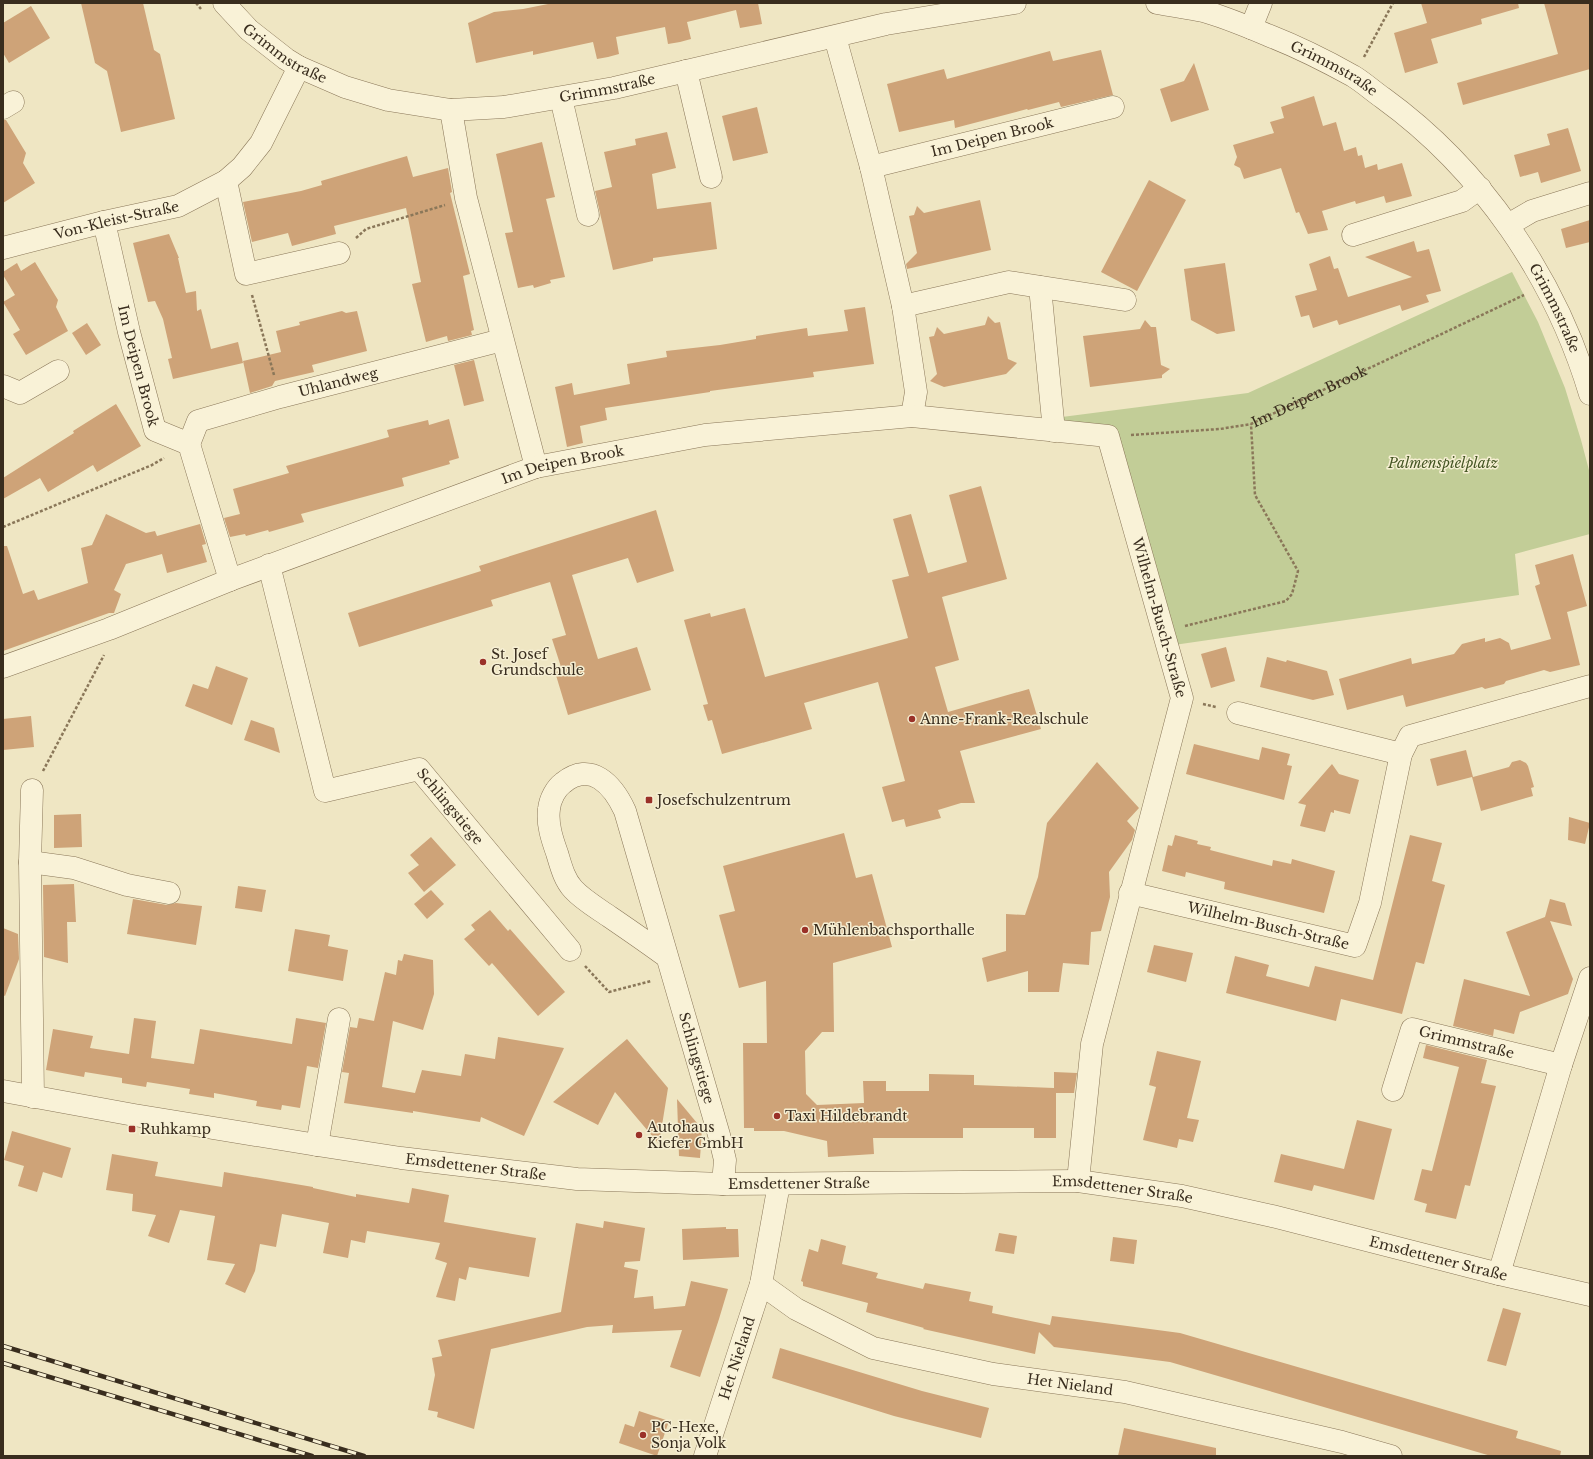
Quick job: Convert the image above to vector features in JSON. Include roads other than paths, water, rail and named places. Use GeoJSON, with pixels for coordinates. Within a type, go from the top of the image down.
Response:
{"type":"FeatureCollection","features":[{"type":"Feature","properties":{"kind":"street","name":"Grimmstraße"},"geometry":{"type":"LineString","coordinates":[[224,3],[249,30],[300,67],[345,87],[388,100],[451,110],[504,107],[614,88],[886,24],[1015,3]]}},
{"type":"Feature","properties":{"kind":"street","name":"Grimmstraße"},"geometry":{"type":"LineString","coordinates":[[1157,3],[1203,12],[1251,28],[1298,47],[1354,77],[1408,116],[1453,158],[1480,188],[1508,225],[1545,284],[1569,338],[1590,394]]}},
{"type":"Feature","properties":{"kind":"street"},"geometry":{"type":"LineString","coordinates":[[1251,28],[1261,3]]}},
{"type":"Feature","properties":{"kind":"street"},"geometry":{"type":"LineString","coordinates":[[835,37],[871,167],[903,306],[916,392],[912,416]]}},
{"type":"Feature","properties":{"kind":"street","name":"Von-Kleist-Straße"},"geometry":{"type":"LineString","coordinates":[[3,248],[104,222],[178,206],[226,181],[242,166],[261,143],[300,67]]}},
{"type":"Feature","properties":{"kind":"street"},"geometry":{"type":"LineString","coordinates":[[686,71],[711,177]]}},
{"type":"Feature","properties":{"kind":"street"},"geometry":{"type":"LineString","coordinates":[[561,98],[588,215]]}},
{"type":"Feature","properties":{"kind":"street","name":"Im Deipen Brook"},"geometry":{"type":"LineString","coordinates":[[871,167],[1113,107]]}},
{"type":"Feature","properties":{"kind":"street"},"geometry":{"type":"LineString","coordinates":[[451,110],[466,198],[536,467]]}},
{"type":"Feature","properties":{"kind":"street"},"geometry":{"type":"LineString","coordinates":[[226,181],[246,274],[339,253]]}},
{"type":"Feature","properties":{"kind":"street"},"geometry":{"type":"LineString","coordinates":[[1353,235],[1462,201],[1480,188]]}},
{"type":"Feature","properties":{"kind":"street"},"geometry":{"type":"LineString","coordinates":[[1508,225],[1532,211],[1590,193]]}},
{"type":"Feature","properties":{"kind":"street","name":"Im Deipen Brook"},"geometry":{"type":"LineString","coordinates":[[104,222],[129,332],[155,430],[189,444]]}},
{"type":"Feature","properties":{"kind":"street"},"geometry":{"type":"LineString","coordinates":[[903,306],[1009,282],[1125,300]]}},
{"type":"Feature","properties":{"kind":"street"},"geometry":{"type":"LineString","coordinates":[[1040,287],[1054,431]]}},
{"type":"Feature","properties":{"kind":"street","name":"Uhlandweg"},"geometry":{"type":"LineString","coordinates":[[189,444],[198,421],[280,397],[502,340]]}},
{"type":"Feature","properties":{"kind":"street"},"geometry":{"type":"LineString","coordinates":[[3,386],[20,393],[58,371]]}},
{"type":"Feature","properties":{"kind":"street","name":"Im Deipen Brook"},"geometry":{"type":"LineString","coordinates":[[3,667],[110,629],[269,565],[536,467],[704,435],[912,416],[1108,436]]}},
{"type":"Feature","properties":{"kind":"street","name":"Wilhelm-Busch-Straße"},"geometry":{"type":"LineString","coordinates":[[1078,1181],[1092,1044],[1130,893],[1182,698],[1108,436]]}},
{"type":"Feature","properties":{"kind":"street"},"geometry":{"type":"LineString","coordinates":[[189,444],[230,580]]}},
{"type":"Feature","properties":{"kind":"street","name":"Schlingstiege"},"geometry":{"type":"LineString","coordinates":[[269,565],[326,791],[419,769],[570,950]]}},
{"type":"Feature","properties":{"kind":"street","name":"Wilhelm-Busch-Straße"},"geometry":{"type":"LineString","coordinates":[[1130,893],[1355,946],[1370,903],[1401,754],[1410,736],[1590,686]]}},
{"type":"Feature","properties":{"kind":"street"},"geometry":{"type":"LineString","coordinates":[[1238,713],[1401,754]]}},
{"type":"Feature","properties":{"kind":"street","name":"Schlingstiege"},"geometry":{"type":"LineString","coordinates":[[671,966],[591,904],[574,889],[564,877],[550,833],[549,808],[559,786],[570,777],[582,774],[592,774],[611,786],[619,797],[625,810],[671,966],[719,1135],[724,1160],[723,1184]]}},
{"type":"Feature","properties":{"kind":"street"},"geometry":{"type":"LineString","coordinates":[[32,790],[30,862],[33,1097]]}},
{"type":"Feature","properties":{"kind":"street"},"geometry":{"type":"LineString","coordinates":[[30,862],[74,868],[128,885],[169,893]]}},
{"type":"Feature","properties":{"kind":"street"},"geometry":{"type":"LineString","coordinates":[[1499,1274],[1590,978]]}},
{"type":"Feature","properties":{"kind":"street"},"geometry":{"type":"LineString","coordinates":[[317,1145],[339,1019]]}},
{"type":"Feature","properties":{"kind":"street","name":"Grimmstraße"},"geometry":{"type":"LineString","coordinates":[[1393,1090],[1412,1029],[1562,1065]]}},
{"type":"Feature","properties":{"kind":"street","name":"Emsdettener Straße"},"geometry":{"type":"LineString","coordinates":[[3,1090],[33,1097],[317,1145],[401,1158],[577,1179],[723,1184],[1078,1181],[1205,1201],[1272,1216],[1499,1274],[1590,1295]]}},
{"type":"Feature","properties":{"kind":"street","name":"Het Nieland"},"geometry":{"type":"LineString","coordinates":[[705,1456],[762,1284],[779,1184]]}},
{"type":"Feature","properties":{"kind":"street","name":"Het Nieland"},"geometry":{"type":"LineString","coordinates":[[762,1284],[796,1309],[873,1348],[993,1374],[1125,1392],[1342,1442],[1391,1456]]}},
{"type":"Feature","properties":{"kind":"railway"},"geometry":{"type":"LineString","coordinates":[[3,1346],[364,1456]]}},
{"type":"Feature","properties":{"kind":"railway"},"geometry":{"type":"LineString","coordinates":[[3,1363],[312,1456]]}},
{"type":"Feature","properties":{"kind":"place","name":"St. Josef Grundschule"},"geometry":{"type":"Point","coordinates":[483,662]}},
{"type":"Feature","properties":{"kind":"place","name":"Anne-Frank-Realschule"},"geometry":{"type":"Point","coordinates":[912,719]}},
{"type":"Feature","properties":{"kind":"place","name":"Josefschulzentrum"},"geometry":{"type":"Point","coordinates":[649,800]}},
{"type":"Feature","properties":{"kind":"place","name":"Mühlenbachsporthalle"},"geometry":{"type":"Point","coordinates":[805,930]}},
{"type":"Feature","properties":{"kind":"place","name":"Taxi Hildebrandt"},"geometry":{"type":"Point","coordinates":[777,1116]}},
{"type":"Feature","properties":{"kind":"place","name":"Ruhkamp"},"geometry":{"type":"Point","coordinates":[132,1129]}},
{"type":"Feature","properties":{"kind":"place","name":"Autohaus Kiefer GmbH"},"geometry":{"type":"Point","coordinates":[639,1135]}},
{"type":"Feature","properties":{"kind":"place","name":"PC-Hexe, Sonja Volk"},"geometry":{"type":"Point","coordinates":[643,1435]}},
{"type":"Feature","properties":{"kind":"park label","name":"Palmenspielplatz"},"geometry":{"type":"Point","coordinates":[1443,463]}}]}
